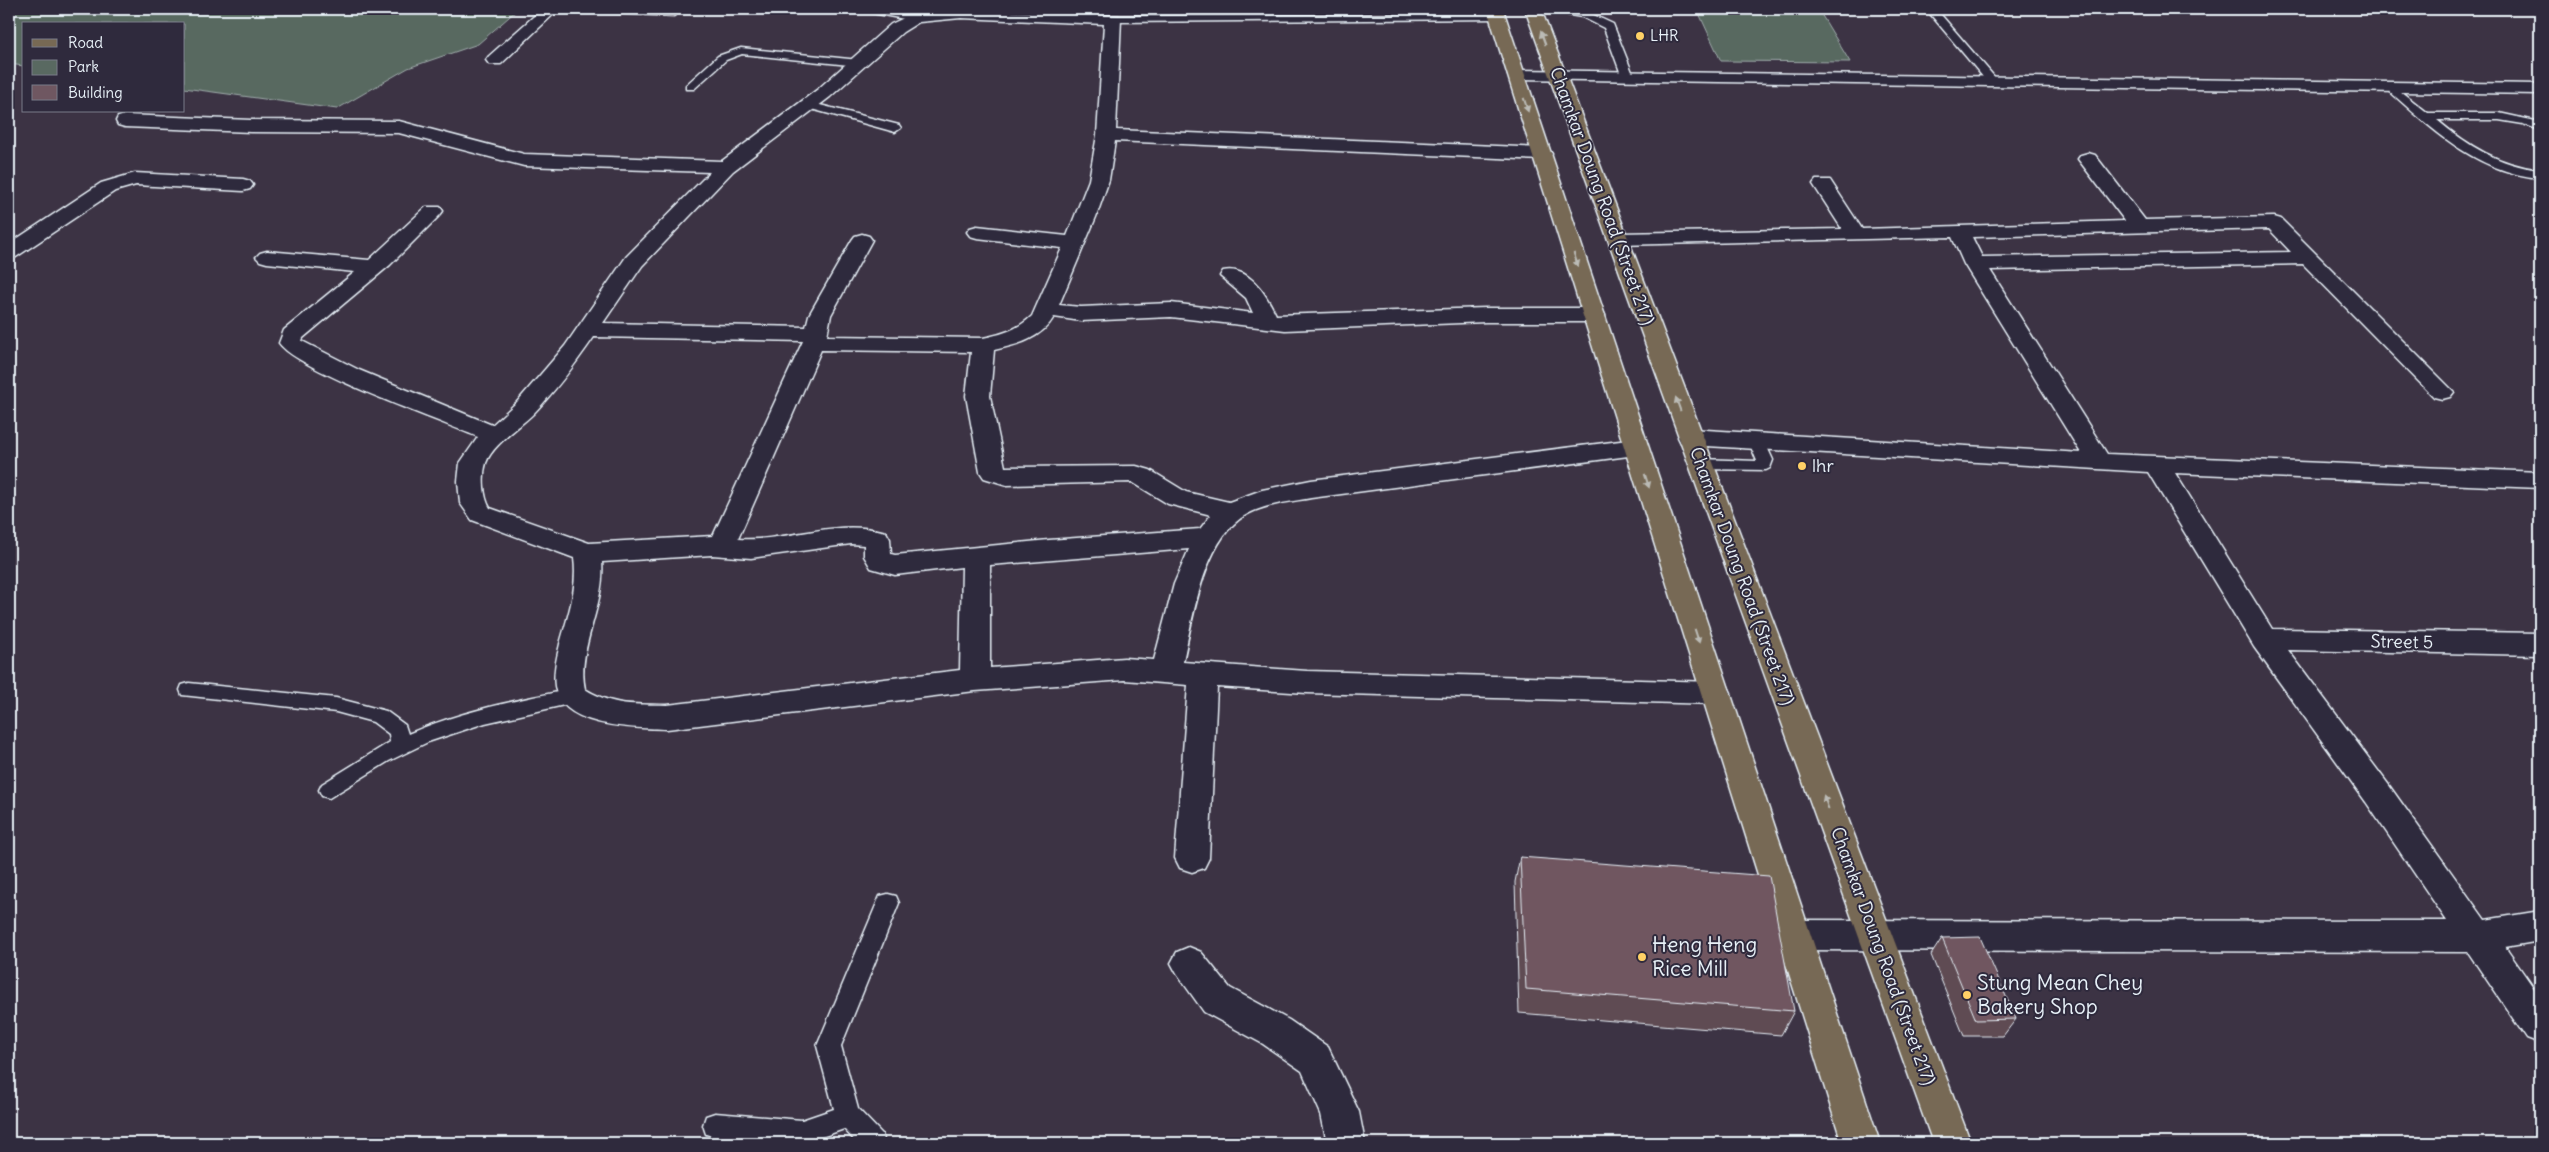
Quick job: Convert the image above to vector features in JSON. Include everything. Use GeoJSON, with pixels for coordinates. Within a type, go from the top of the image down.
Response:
{"type":"FeatureCollection","features":[{"type":"Feature","properties":{"kind":"main road","name":"Chamkar Doung Road (Street 217)"},"geometry":{"type":"LineString","coordinates":[[1533,9],[1952,1143]]}},
{"type":"Feature","properties":{"kind":"main road"},"geometry":{"type":"LineString","coordinates":[[1497,13],[1861,1143]]}},
{"type":"Feature","properties":{"kind":"street"},"geometry":{"type":"LineString","coordinates":[[495,60],[551,9]]}},
{"type":"Feature","properties":{"kind":"street"},"geometry":{"type":"LineString","coordinates":[[587,330],[983,345],[1013,339],[1032,329],[1047,310],[1099,180],[1106,135],[1113,19],[1039,12],[985,11],[914,18],[896,28],[859,63],[808,105],[726,167],[634,262],[587,330],[573,351],[526,407],[494,434],[482,447],[473,463],[473,503],[481,514],[587,553],[717,546],[752,549],[862,535],[877,539],[880,561],[888,564],[1206,538]]}},
{"type":"Feature","properties":{"kind":"street"},"geometry":{"type":"LineString","coordinates":[[1517,76],[2540,89]]}},
{"type":"Feature","properties":{"kind":"street"},"geometry":{"type":"LineString","coordinates":[[125,121],[251,126],[351,125],[399,127],[524,160],[726,167]]}},
{"type":"Feature","properties":{"kind":"street"},"geometry":{"type":"LineString","coordinates":[[1106,135],[1542,154]]}},
{"type":"Feature","properties":{"kind":"street"},"geometry":{"type":"LineString","coordinates":[[2088,159],[2140,226]]}},
{"type":"Feature","properties":{"kind":"street"},"geometry":{"type":"LineString","coordinates":[[9,254],[108,187],[135,179],[243,185]]}},
{"type":"Feature","properties":{"kind":"street"},"geometry":{"type":"LineString","coordinates":[[1823,184],[1856,235]]}},
{"type":"Feature","properties":{"kind":"street"},"geometry":{"type":"LineString","coordinates":[[433,211],[373,267],[292,335],[290,343],[294,349],[494,434]]}},
{"type":"Feature","properties":{"kind":"street"},"geometry":{"type":"LineString","coordinates":[[1618,239],[1856,235],[2274,223],[2442,392]]}},
{"type":"Feature","properties":{"kind":"street"},"geometry":{"type":"LineString","coordinates":[[1959,231],[1976,264],[2099,462]]}},
{"type":"Feature","properties":{"kind":"street"},"geometry":{"type":"LineString","coordinates":[[977,232],[1075,244]]}},
{"type":"Feature","properties":{"kind":"street"},"geometry":{"type":"LineString","coordinates":[[717,546],[725,541],[803,362],[815,339],[820,315],[862,240]]}},
{"type":"Feature","properties":{"kind":"street"},"geometry":{"type":"LineString","coordinates":[[267,257],[373,267]]}},
{"type":"Feature","properties":{"kind":"street"},"geometry":{"type":"LineString","coordinates":[[1976,264],[2308,258]]}},
{"type":"Feature","properties":{"kind":"street"},"geometry":{"type":"LineString","coordinates":[[1231,276],[1256,295],[1268,322]]}},
{"type":"Feature","properties":{"kind":"street"},"geometry":{"type":"LineString","coordinates":[[1047,310],[1081,314],[1171,310],[1268,322],[1314,322],[1486,314],[1594,315]]}},
{"type":"Feature","properties":{"kind":"street"},"geometry":{"type":"LineString","coordinates":[[983,345],[978,396],[993,472],[1007,477],[1136,474],[1151,480],[1169,494],[1190,502],[1232,511]]}},
{"type":"Feature","properties":{"kind":"street"},"geometry":{"type":"LineString","coordinates":[[1690,437],[2099,462],[2540,480]]}},
{"type":"Feature","properties":{"kind":"street"},"geometry":{"type":"LineString","coordinates":[[1166,672],[1186,589],[1206,538],[1232,511],[1258,499],[1310,489],[1636,448]]}},
{"type":"Feature","properties":{"kind":"street"},"geometry":{"type":"LineString","coordinates":[[2156,464],[2264,639],[2377,793],[2540,1028]]}},
{"type":"Feature","properties":{"kind":"street"},"geometry":{"type":"LineString","coordinates":[[587,553],[589,572],[588,592],[568,677],[573,696],[594,709],[623,716],[667,717],[747,709],[841,695],[975,680],[1124,669],[1307,682],[1716,693]]}},
{"type":"Feature","properties":{"kind":"street"},"geometry":{"type":"LineString","coordinates":[[975,680],[976,557]]}},
{"type":"Feature","properties":{"kind":"street","name":"Street 5"},"geometry":{"type":"LineString","coordinates":[[2264,639],[2540,644]]}},
{"type":"Feature","properties":{"kind":"street"},"geometry":{"type":"LineString","coordinates":[[1192,858],[1202,674]]}},
{"type":"Feature","properties":{"kind":"street"},"geometry":{"type":"LineString","coordinates":[[1794,935],[2476,937],[2540,926]]}},
{"type":"Feature","properties":{"kind":"street"},"geometry":{"type":"LineString","coordinates":[[1189,963],[1218,1000],[1276,1032],[1315,1059],[1340,1112],[1346,1143]]}},
{"type":"Feature","properties":{"kind":"lane"},"geometry":{"type":"LineString","coordinates":[[867,9],[914,18]]}},
{"type":"Feature","properties":{"kind":"lane"},"geometry":{"type":"LineString","coordinates":[[1551,9],[1585,14],[1609,26],[1628,77]]}},
{"type":"Feature","properties":{"kind":"lane"},"geometry":{"type":"LineString","coordinates":[[1931,9],[1992,82]]}},
{"type":"Feature","properties":{"kind":"lane"},"geometry":{"type":"LineString","coordinates":[[1113,19],[1195,14],[1497,13]]}},
{"type":"Feature","properties":{"kind":"lane"},"geometry":{"type":"LineString","coordinates":[[690,87],[722,58],[741,51],[859,63]]}},
{"type":"Feature","properties":{"kind":"lane"},"geometry":{"type":"LineString","coordinates":[[2391,87],[2445,135],[2484,157],[2509,168],[2540,174]]}},
{"type":"Feature","properties":{"kind":"lane"},"geometry":{"type":"LineString","coordinates":[[808,105],[895,128]]}},
{"type":"Feature","properties":{"kind":"lane"},"geometry":{"type":"LineString","coordinates":[[2425,116],[2506,117],[2530,121],[2540,126]]}},
{"type":"Feature","properties":{"kind":"lane"},"geometry":{"type":"LineString","coordinates":[[1700,464],[1760,466],[1764,464],[1765,460],[1756,440]]}},
{"type":"Feature","properties":{"kind":"lane"},"geometry":{"type":"LineString","coordinates":[[189,690],[336,705],[379,716],[398,730],[400,746]]}},
{"type":"Feature","properties":{"kind":"lane"},"geometry":{"type":"LineString","coordinates":[[329,790],[366,764],[400,746],[463,722],[573,696]]}},
{"type":"Feature","properties":{"kind":"lane"},"geometry":{"type":"LineString","coordinates":[[872,1143],[848,1116],[829,1046],[888,903]]}},
{"type":"Feature","properties":{"kind":"lane"},"geometry":{"type":"LineString","coordinates":[[715,1125],[802,1132],[848,1116]]}},
{"type":"Feature","properties":{"kind":"green space"},"geometry":{"type":"Polygon","coordinates":[[[9,9],[517,10],[478,44],[408,68],[337,109],[185,88],[185,22],[22,22],[22,66],[9,64],[9,9]]]}},
{"type":"Feature","properties":{"kind":"green space"},"geometry":{"type":"Polygon","coordinates":[[[1697,9],[1818,9],[1850,62],[1721,61],[1697,9]]]}},
{"type":"Feature","properties":{"kind":"building","name":"Heng Heng Rice Mill"},"geometry":{"type":"Polygon","coordinates":[[[1520,857],[1769,876],[1794,1011],[1526,989],[1520,857]]]}},
{"type":"Feature","properties":{"kind":"building"},"geometry":{"type":"Polygon","coordinates":[[[1980,937],[2016,1019],[1976,1020],[1942,938],[1980,937]]]}},
{"type":"Feature","properties":{"kind":"place","name":"LHR"},"geometry":{"type":"Point","coordinates":[1640,36]}},
{"type":"Feature","properties":{"kind":"place","name":"lhr"},"geometry":{"type":"Point","coordinates":[1802,466]}},
{"type":"Feature","properties":{"kind":"place","name":"Heng Heng Rice Mill"},"geometry":{"type":"Point","coordinates":[1642,957]}},
{"type":"Feature","properties":{"kind":"place","name":"Stung Mean Chey Bakery Shop"},"geometry":{"type":"Point","coordinates":[1967,995]}}]}
